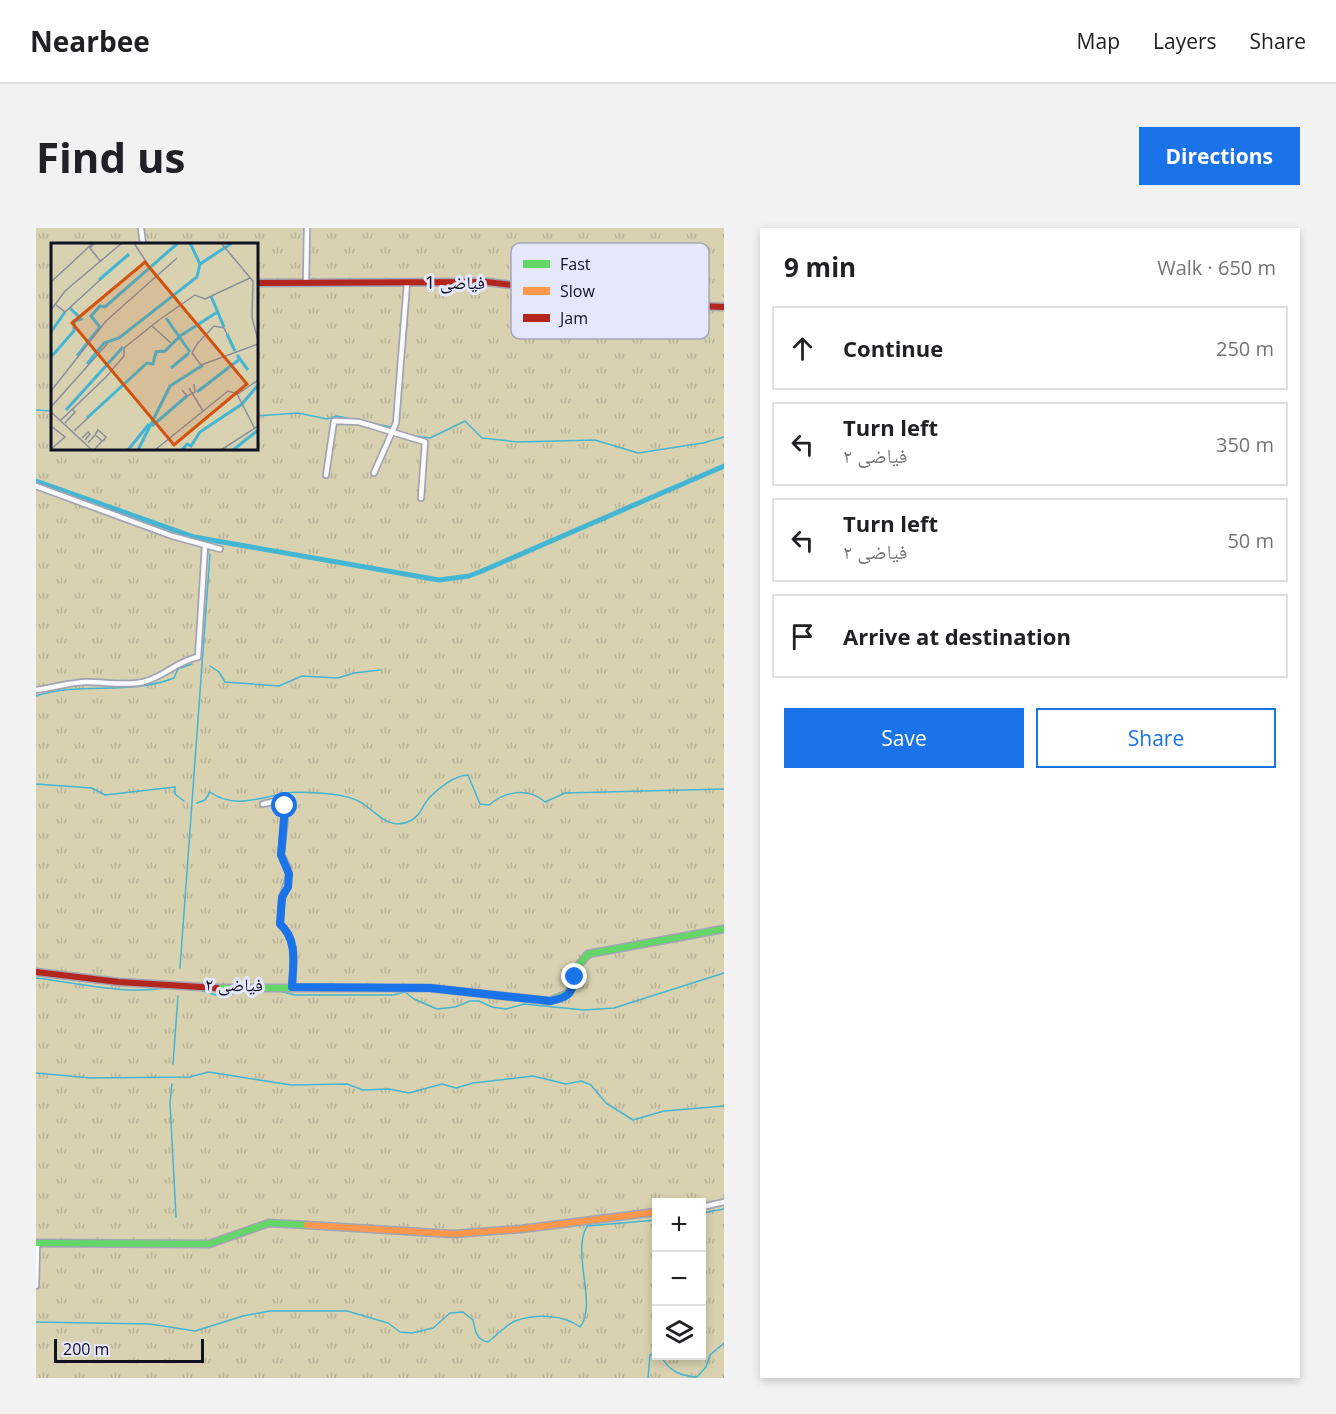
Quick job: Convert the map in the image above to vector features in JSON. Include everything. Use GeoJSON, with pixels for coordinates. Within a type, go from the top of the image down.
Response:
{"type":"FeatureCollection","features":[{"type":"Feature","properties":{"kind":"street"},"geometry":{"type":"LineString","coordinates":[[141,228],[144,243]]}},
{"type":"Feature","properties":{"kind":"street"},"geometry":{"type":"LineString","coordinates":[[306,283],[307,228]]}},
{"type":"Feature","properties":{"kind":"street","name":"فیاضی 1"},"geometry":{"type":"LineString","coordinates":[[258,283],[487,282],[511,285]]}},
{"type":"Feature","properties":{"kind":"street"},"geometry":{"type":"LineString","coordinates":[[374,473],[382,460],[392,428],[407,283]]}},
{"type":"Feature","properties":{"kind":"street","name":"فیاضی 1"},"geometry":{"type":"LineString","coordinates":[[709,306],[724,307]]}},
{"type":"Feature","properties":{"kind":"street"},"geometry":{"type":"LineString","coordinates":[[326,475],[334,421],[359,422],[392,428],[406,439],[425,442],[421,498]]}},
{"type":"Feature","properties":{"kind":"street"},"geometry":{"type":"LineString","coordinates":[[36,486],[205,546],[220,549]]}},
{"type":"Feature","properties":{"kind":"street"},"geometry":{"type":"LineString","coordinates":[[36,690],[88,682],[125,685],[146,681],[163,676],[186,660],[198,657],[205,546]]}},
{"type":"Feature","properties":{"kind":"street"},"geometry":{"type":"LineString","coordinates":[[263,804],[284,799],[285,821],[281,855],[289,874],[288,887],[282,897],[280,924],[288,931],[293,941],[292,987]]}},
{"type":"Feature","properties":{"kind":"street","name":"فیاضی ۲"},"geometry":{"type":"LineString","coordinates":[[36,972],[142,984],[172,983],[222,988],[430,988],[550,1001],[566,998],[573,990],[581,961],[588,954],[724,929]]}},
{"type":"Feature","properties":{"kind":"street"},"geometry":{"type":"LineString","coordinates":[[706,1206],[724,1202]]}},
{"type":"Feature","properties":{"kind":"street"},"geometry":{"type":"LineString","coordinates":[[36,1286],[37,1243],[209,1244],[229,1239],[268,1223],[453,1234],[521,1229],[652,1213]]}},
{"type":"Feature","properties":{"kind":"green space"},"geometry":{"type":"Polygon","coordinates":[[[36,228],[724,228],[724,1378],[36,1378],[36,228]]]}},
{"type":"Feature","properties":{"kind":"waterway"},"geometry":{"type":"LineString","coordinates":[[36,410],[51,411]]}},
{"type":"Feature","properties":{"kind":"waterway"},"geometry":{"type":"LineString","coordinates":[[258,416],[298,413],[327,419],[337,416],[391,427]]}},
{"type":"Feature","properties":{"kind":"waterway"},"geometry":{"type":"LineString","coordinates":[[409,435],[430,438],[465,421],[482,438],[518,442],[595,440],[638,453],[703,443],[724,437]]}},
{"type":"Feature","properties":{"kind":"waterway"},"geometry":{"type":"LineString","coordinates":[[395,429],[405,434]]}},
{"type":"Feature","properties":{"kind":"waterway"},"geometry":{"type":"LineString","coordinates":[[36,481],[194,537],[439,580],[469,576],[482,571],[724,466]]}},
{"type":"Feature","properties":{"kind":"waterway"},"geometry":{"type":"LineString","coordinates":[[180,968],[210,554]]}},
{"type":"Feature","properties":{"kind":"waterway"},"geometry":{"type":"LineString","coordinates":[[36,696],[70,689],[122,688],[157,683],[174,678],[178,669],[192,664]]}},
{"type":"Feature","properties":{"kind":"waterway"},"geometry":{"type":"LineString","coordinates":[[210,666],[219,672],[225,682],[279,686],[302,676],[338,678],[354,673],[380,670]]}},
{"type":"Feature","properties":{"kind":"waterway"},"geometry":{"type":"LineString","coordinates":[[197,803],[205,800],[210,792],[219,797],[237,801],[291,792],[331,794],[359,801],[384,820],[403,824],[414,819],[427,800],[438,790],[453,780],[468,775],[480,804],[489,805],[496,800],[517,793],[531,794],[545,802],[565,793],[724,789]]}},
{"type":"Feature","properties":{"kind":"waterway"},"geometry":{"type":"LineString","coordinates":[[36,784],[92,788],[105,795],[175,787],[175,794],[184,801]]}},
{"type":"Feature","properties":{"kind":"waterway"},"geometry":{"type":"LineString","coordinates":[[200,990],[219,996],[252,990],[276,990],[295,995],[393,995],[405,992],[414,999],[437,1009],[479,1001],[492,1007],[506,1009],[524,1004],[584,1010],[614,1008],[724,973]]}},
{"type":"Feature","properties":{"kind":"waterway"},"geometry":{"type":"LineString","coordinates":[[36,978],[101,988],[134,990],[166,988]]}},
{"type":"Feature","properties":{"kind":"waterway"},"geometry":{"type":"LineString","coordinates":[[173,1064],[178,996]]}},
{"type":"Feature","properties":{"kind":"waterway"},"geometry":{"type":"LineString","coordinates":[[36,1073],[91,1078],[189,1077],[209,1072],[291,1085],[347,1084],[363,1090],[389,1089],[409,1093],[442,1084],[456,1088],[473,1083],[533,1076],[566,1084],[581,1081],[591,1085],[606,1103],[633,1120],[664,1111],[724,1106]]}},
{"type":"Feature","properties":{"kind":"waterway"},"geometry":{"type":"LineString","coordinates":[[172,1084],[170,1103],[176,1217]]}},
{"type":"Feature","properties":{"kind":"waterway"},"geometry":{"type":"LineString","coordinates":[[706,1212],[724,1209]]}},
{"type":"Feature","properties":{"kind":"waterway"},"geometry":{"type":"LineString","coordinates":[[36,1322],[150,1324],[195,1331],[243,1316],[270,1311],[347,1311],[388,1323],[400,1332],[412,1333],[433,1328],[450,1313],[463,1312],[473,1320],[479,1337],[488,1342],[515,1321],[531,1317],[549,1316],[580,1327],[585,1317],[586,1306],[582,1251],[587,1226],[652,1220]]}},
{"type":"Feature","properties":{"kind":"waterway"},"geometry":{"type":"LineString","coordinates":[[664,1360],[676,1372],[697,1377],[706,1367],[710,1355],[724,1343]]}},
{"type":"Feature","properties":{"kind":"waterway"},"geometry":{"type":"LineString","coordinates":[[648,1378],[650,1355],[652,1354]]}},
{"type":"Feature","properties":{"kind":"traffic: fast"},"geometry":{"type":"LineString","coordinates":[[217,988],[430,988],[550,1001],[569,993],[577,967],[588,954],[724,929]]}},
{"type":"Feature","properties":{"kind":"traffic: fast"},"geometry":{"type":"LineString","coordinates":[[36,1243],[209,1244],[269,1223],[307,1225]]}},
{"type":"Feature","properties":{"kind":"traffic: slow"},"geometry":{"type":"LineString","coordinates":[[307,1225],[453,1234],[521,1229],[652,1213]]}},
{"type":"Feature","properties":{"kind":"traffic: jam"},"geometry":{"type":"LineString","coordinates":[[258,283],[487,282],[511,285]]}},
{"type":"Feature","properties":{"kind":"traffic: jam"},"geometry":{"type":"LineString","coordinates":[[709,306],[724,307]]}},
{"type":"Feature","properties":{"kind":"traffic: jam"},"geometry":{"type":"LineString","coordinates":[[36,972],[119,982],[217,988]]}},
{"type":"Feature","properties":{"kind":"route"},"geometry":{"type":"LineString","coordinates":[[285,806],[281,855],[287,864],[289,874],[288,887],[282,897],[280,924],[288,931],[293,941],[292,987],[430,988],[550,1001],[566,998],[573,990],[575,977]]}}]}
